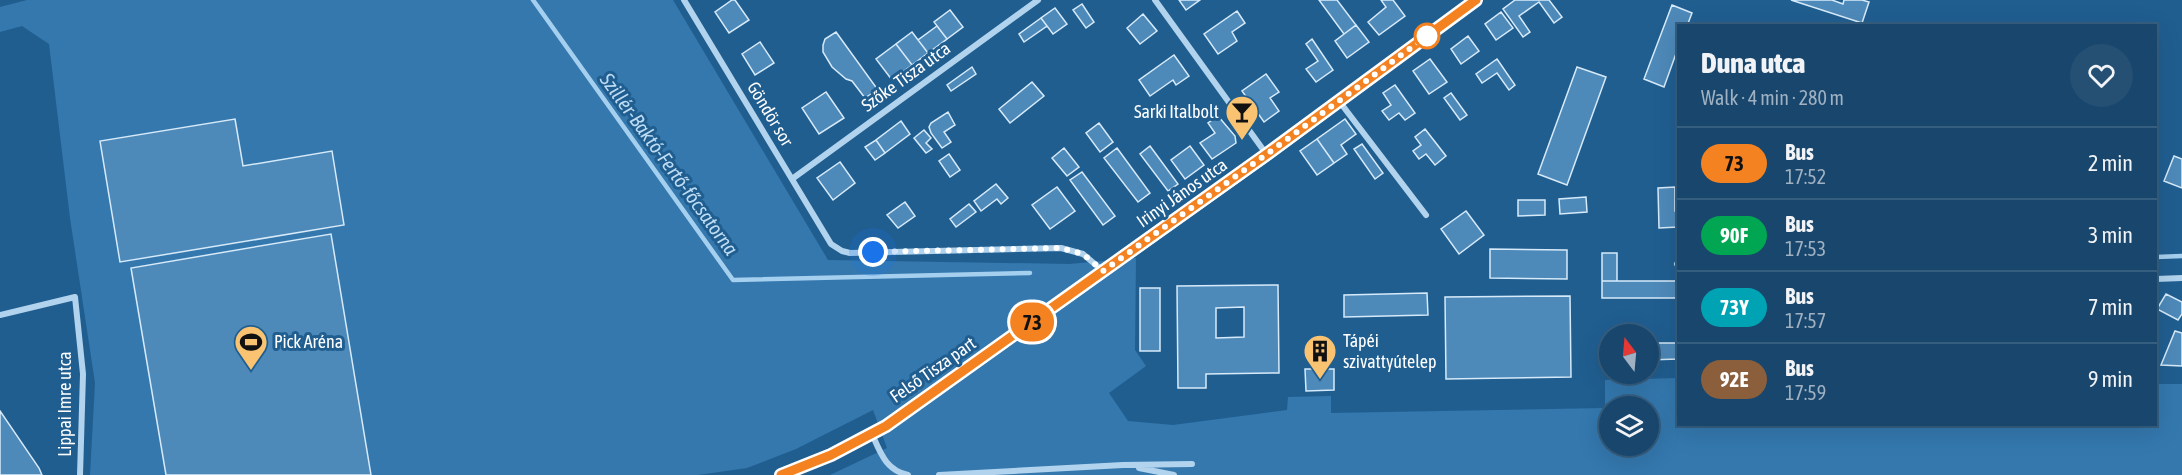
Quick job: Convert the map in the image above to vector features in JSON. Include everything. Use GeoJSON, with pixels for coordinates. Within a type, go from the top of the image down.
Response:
{"type":"FeatureCollection","features":[{"type":"Feature","properties":{"kind":"main road","name":"Irinyi János utca"},"geometry":{"type":"LineString","coordinates":[[1100,273],[1267,154],[1476,0]]}},
{"type":"Feature","properties":{"kind":"main road","name":"Felső Tisza part"},"geometry":{"type":"LineString","coordinates":[[781,475],[831,455],[872,434],[1100,273]]}},
{"type":"Feature","properties":{"kind":"street","name":"Göndör sor"},"geometry":{"type":"LineString","coordinates":[[684,0],[831,244],[850,253],[1061,248],[1083,254],[1100,273]]}},
{"type":"Feature","properties":{"kind":"street","name":"Szőke Tisza utca"},"geometry":{"type":"LineString","coordinates":[[792,179],[1038,0]]}},
{"type":"Feature","properties":{"kind":"street"},"geometry":{"type":"LineString","coordinates":[[1155,0],[1267,154]]}},
{"type":"Feature","properties":{"kind":"street"},"geometry":{"type":"LineString","coordinates":[[1339,101],[1426,215]]}},
{"type":"Feature","properties":{"kind":"street"},"geometry":{"type":"LineString","coordinates":[[2157,279],[2182,278]]}},
{"type":"Feature","properties":{"kind":"street","name":"Lippai Imre utca"},"geometry":{"type":"LineString","coordinates":[[0,315],[75,297],[83,374],[80,475]]}},
{"type":"Feature","properties":{"kind":"street"},"geometry":{"type":"LineString","coordinates":[[872,434],[886,465],[896,472],[908,475]]}},
{"type":"Feature","properties":{"kind":"street"},"geometry":{"type":"LineString","coordinates":[[1123,465],[1174,475]]}},
{"type":"Feature","properties":{"kind":"street"},"geometry":{"type":"LineString","coordinates":[[939,475],[1123,465],[1192,465]]}},
{"type":"Feature","properties":{"kind":"shaded area"},"geometry":{"type":"Polygon","coordinates":[[[27,0],[673,0],[828,260],[1069,264],[1136,258],[1135,350],[1146,366],[1109,393],[1128,421],[1173,425],[1287,410],[1288,397],[1331,396],[1331,413],[1599,408],[1599,456],[1659,456],[1659,396],[1605,396],[1605,384],[1659,384],[1659,379],[1677,378],[1677,426],[2157,426],[2157,384],[2182,384],[2182,475],[830,475],[887,448],[873,410],[796,449],[747,468],[698,475],[90,475],[95,383],[70,218],[49,44],[22,26],[0,32],[0,7],[27,0]]]}},
{"type":"Feature","properties":{"kind":"building"},"geometry":{"type":"Polygon","coordinates":[[[735,0],[749,20],[729,33],[715,12],[735,0]]]}},
{"type":"Feature","properties":{"kind":"building"},"geometry":{"type":"Polygon","coordinates":[[[1179,0],[1200,0],[1186,10],[1179,0]]]}},
{"type":"Feature","properties":{"kind":"building"},"geometry":{"type":"Polygon","coordinates":[[[1319,0],[1337,0],[1356,25],[1344,34],[1319,0]]]}},
{"type":"Feature","properties":{"kind":"building"},"geometry":{"type":"Polygon","coordinates":[[[1381,0],[1393,0],[1405,16],[1379,35],[1368,22],[1386,7],[1381,0]]]}},
{"type":"Feature","properties":{"kind":"building"},"geometry":{"type":"Polygon","coordinates":[[[1515,0],[1549,0],[1562,17],[1554,23],[1539,2],[1519,16],[1530,32],[1523,37],[1503,9],[1515,0]]]}},
{"type":"Feature","properties":{"kind":"building"},"geometry":{"type":"Polygon","coordinates":[[[1791,0],[1832,0],[1843,4],[1844,0],[1869,2],[1862,23],[1791,0]]]}},
{"type":"Feature","properties":{"kind":"building"},"geometry":{"type":"Polygon","coordinates":[[[1082,4],[1094,22],[1086,28],[1073,10],[1082,4]]]}},
{"type":"Feature","properties":{"kind":"building"},"geometry":{"type":"Polygon","coordinates":[[[1672,5],[1692,13],[1688,24],[1677,24],[1677,51],[1664,87],[1644,79],[1672,5]]]}},
{"type":"Feature","properties":{"kind":"building"},"geometry":{"type":"Polygon","coordinates":[[[1055,8],[1067,24],[1053,34],[1041,18],[1055,8]]]}},
{"type":"Feature","properties":{"kind":"building"},"geometry":{"type":"Polygon","coordinates":[[[950,10],[963,27],[947,39],[934,22],[950,10]]]}},
{"type":"Feature","properties":{"kind":"building"},"geometry":{"type":"Polygon","coordinates":[[[1237,11],[1245,23],[1232,32],[1237,41],[1218,54],[1204,34],[1237,11]]]}},
{"type":"Feature","properties":{"kind":"building"},"geometry":{"type":"Polygon","coordinates":[[[1501,12],[1513,28],[1496,40],[1485,24],[1501,12]]]}},
{"type":"Feature","properties":{"kind":"building"},"geometry":{"type":"Polygon","coordinates":[[[1143,14],[1157,31],[1140,44],[1127,28],[1143,14]]]}},
{"type":"Feature","properties":{"kind":"building"},"geometry":{"type":"Polygon","coordinates":[[[1041,18],[1047,26],[1024,42],[1019,34],[1041,18]]]}},
{"type":"Feature","properties":{"kind":"building"},"geometry":{"type":"Polygon","coordinates":[[[1356,25],[1369,42],[1347,58],[1335,41],[1356,25]]]}},
{"type":"Feature","properties":{"kind":"building"},"geometry":{"type":"Polygon","coordinates":[[[937,26],[947,39],[928,53],[918,40],[937,26]]]}},
{"type":"Feature","properties":{"kind":"building"},"geometry":{"type":"Polygon","coordinates":[[[836,32],[878,90],[865,98],[852,81],[846,79],[832,67],[823,52],[825,39],[836,32]]]}},
{"type":"Feature","properties":{"kind":"building"},"geometry":{"type":"Polygon","coordinates":[[[912,32],[928,53],[912,65],[896,44],[912,32]]]}},
{"type":"Feature","properties":{"kind":"building"},"geometry":{"type":"Polygon","coordinates":[[[1468,36],[1479,51],[1461,64],[1451,49],[1468,36]]]}},
{"type":"Feature","properties":{"kind":"building"},"geometry":{"type":"Polygon","coordinates":[[[1312,39],[1333,70],[1316,82],[1306,69],[1318,61],[1306,44],[1312,39]]]}},
{"type":"Feature","properties":{"kind":"building"},"geometry":{"type":"Polygon","coordinates":[[[760,42],[774,63],[755,75],[742,54],[760,42]]]}},
{"type":"Feature","properties":{"kind":"building"},"geometry":{"type":"Polygon","coordinates":[[[896,44],[912,65],[892,80],[876,59],[896,44]]]}},
{"type":"Feature","properties":{"kind":"building"},"geometry":{"type":"Polygon","coordinates":[[[1174,55],[1189,76],[1176,85],[1173,80],[1150,96],[1139,80],[1174,55]]]}},
{"type":"Feature","properties":{"kind":"building"},"geometry":{"type":"Polygon","coordinates":[[[1430,59],[1447,82],[1429,94],[1413,71],[1430,59]]]}},
{"type":"Feature","properties":{"kind":"building"},"geometry":{"type":"Polygon","coordinates":[[[1497,59],[1515,85],[1509,90],[1497,73],[1482,83],[1476,74],[1497,59]]]}},
{"type":"Feature","properties":{"kind":"building"},"geometry":{"type":"Polygon","coordinates":[[[972,67],[976,74],[951,91],[947,85],[972,67]]]}},
{"type":"Feature","properties":{"kind":"building"},"geometry":{"type":"Polygon","coordinates":[[[1577,67],[1606,77],[1567,185],[1538,174],[1577,67]]]}},
{"type":"Feature","properties":{"kind":"building"},"geometry":{"type":"Polygon","coordinates":[[[1266,74],[1279,92],[1270,98],[1279,111],[1264,122],[1242,91],[1266,74]]]}},
{"type":"Feature","properties":{"kind":"building"},"geometry":{"type":"Polygon","coordinates":[[[1032,82],[1044,96],[1010,123],[999,109],[1032,82]]]}},
{"type":"Feature","properties":{"kind":"building"},"geometry":{"type":"Polygon","coordinates":[[[1395,85],[1415,113],[1405,120],[1399,113],[1389,120],[1382,111],[1391,105],[1383,93],[1395,85]]]}},
{"type":"Feature","properties":{"kind":"building"},"geometry":{"type":"Polygon","coordinates":[[[826,92],[844,118],[819,134],[802,108],[826,92]]]}},
{"type":"Feature","properties":{"kind":"building"},"geometry":{"type":"Polygon","coordinates":[[[1451,93],[1467,115],[1460,120],[1444,98],[1451,93]]]}},
{"type":"Feature","properties":{"kind":"building"},"geometry":{"type":"Polygon","coordinates":[[[948,112],[955,125],[944,132],[951,142],[942,148],[929,127],[931,123],[948,112]]]}},
{"type":"Feature","properties":{"kind":"building"},"geometry":{"type":"Polygon","coordinates":[[[1218,116],[1235,136],[1236,143],[1212,159],[1200,143],[1215,133],[1208,123],[1218,116]]]}},
{"type":"Feature","properties":{"kind":"building"},"geometry":{"type":"Polygon","coordinates":[[[235,119],[243,166],[332,151],[344,225],[120,262],[100,141],[235,119]]]}},
{"type":"Feature","properties":{"kind":"building"},"geometry":{"type":"Polygon","coordinates":[[[1345,119],[1356,134],[1341,145],[1347,154],[1334,163],[1317,139],[1345,119]]]}},
{"type":"Feature","properties":{"kind":"building"},"geometry":{"type":"Polygon","coordinates":[[[901,121],[910,134],[885,153],[876,140],[901,121]]]}},
{"type":"Feature","properties":{"kind":"building"},"geometry":{"type":"Polygon","coordinates":[[[1099,123],[1113,142],[1100,152],[1086,133],[1099,123]]]}},
{"type":"Feature","properties":{"kind":"building"},"geometry":{"type":"Polygon","coordinates":[[[1425,129],[1446,156],[1435,165],[1426,154],[1419,159],[1413,151],[1421,145],[1415,137],[1425,129]]]}},
{"type":"Feature","properties":{"kind":"building"},"geometry":{"type":"Polygon","coordinates":[[[924,130],[931,138],[926,143],[932,149],[926,153],[914,138],[924,130]]]}},
{"type":"Feature","properties":{"kind":"building"},"geometry":{"type":"Polygon","coordinates":[[[1317,139],[1334,163],[1317,175],[1300,151],[1317,139]]]}},
{"type":"Feature","properties":{"kind":"building"},"geometry":{"type":"Polygon","coordinates":[[[876,140],[885,153],[875,160],[865,147],[876,140]]]}},
{"type":"Feature","properties":{"kind":"building"},"geometry":{"type":"Polygon","coordinates":[[[1362,144],[1383,173],[1375,179],[1354,149],[1362,144]]]}},
{"type":"Feature","properties":{"kind":"building"},"geometry":{"type":"Polygon","coordinates":[[[1150,146],[1178,184],[1168,191],[1140,154],[1150,146]]]}},
{"type":"Feature","properties":{"kind":"building"},"geometry":{"type":"Polygon","coordinates":[[[1190,146],[1204,165],[1185,179],[1171,160],[1190,146]]]}},
{"type":"Feature","properties":{"kind":"building"},"geometry":{"type":"Polygon","coordinates":[[[1064,148],[1079,167],[1067,176],[1052,158],[1064,148]]]}},
{"type":"Feature","properties":{"kind":"building"},"geometry":{"type":"Polygon","coordinates":[[[1117,148],[1150,193],[1138,202],[1104,158],[1117,148]]]}},
{"type":"Feature","properties":{"kind":"building"},"geometry":{"type":"Polygon","coordinates":[[[949,154],[960,170],[950,177],[939,161],[949,154]]]}},
{"type":"Feature","properties":{"kind":"building"},"geometry":{"type":"Polygon","coordinates":[[[2174,156],[2182,159],[2182,188],[2164,181],[2174,156]]]}},
{"type":"Feature","properties":{"kind":"building"},"geometry":{"type":"Polygon","coordinates":[[[840,162],[855,183],[833,200],[817,178],[840,162]]]}},
{"type":"Feature","properties":{"kind":"building"},"geometry":{"type":"Polygon","coordinates":[[[1082,172],[1115,216],[1103,225],[1070,180],[1082,172]]]}},
{"type":"Feature","properties":{"kind":"building"},"geometry":{"type":"Polygon","coordinates":[[[996,184],[1008,198],[1001,204],[997,199],[981,211],[974,201],[996,184]]]}},
{"type":"Feature","properties":{"kind":"building"},"geometry":{"type":"Polygon","coordinates":[[[1057,187],[1075,211],[1050,229],[1032,205],[1057,187]]]}},
{"type":"Feature","properties":{"kind":"building"},"geometry":{"type":"Polygon","coordinates":[[[1675,187],[1677,227],[1659,228],[1658,188],[1675,187]]]}},
{"type":"Feature","properties":{"kind":"building"},"geometry":{"type":"Polygon","coordinates":[[[1586,197],[1587,212],[1560,214],[1559,199],[1586,197]]]}},
{"type":"Feature","properties":{"kind":"building"},"geometry":{"type":"Polygon","coordinates":[[[1518,200],[1545,200],[1545,215],[1518,216],[1518,200]]]}},
{"type":"Feature","properties":{"kind":"building"},"geometry":{"type":"Polygon","coordinates":[[[905,202],[915,216],[898,228],[887,215],[905,202]]]}},
{"type":"Feature","properties":{"kind":"building"},"geometry":{"type":"Polygon","coordinates":[[[969,204],[976,212],[956,227],[950,219],[969,204]]]}},
{"type":"Feature","properties":{"kind":"building"},"geometry":{"type":"Polygon","coordinates":[[[1466,211],[1484,235],[1459,254],[1441,229],[1466,211]]]}},
{"type":"Feature","properties":{"kind":"building","name":"Pick Aréna"},"geometry":{"type":"Polygon","coordinates":[[[331,234],[371,475],[166,475],[131,268],[331,234]]]}},
{"type":"Feature","properties":{"kind":"building"},"geometry":{"type":"Polygon","coordinates":[[[1490,249],[1567,250],[1567,279],[1490,278],[1490,249]]]}},
{"type":"Feature","properties":{"kind":"building"},"geometry":{"type":"Polygon","coordinates":[[[1602,253],[1617,253],[1617,281],[1602,281],[1602,253]]]}},
{"type":"Feature","properties":{"kind":"building"},"geometry":{"type":"Polygon","coordinates":[[[1602,281],[1677,281],[1677,298],[1602,298],[1602,281]]]}},
{"type":"Feature","properties":{"kind":"building"},"geometry":{"type":"Polygon","coordinates":[[[1278,285],[1279,373],[1206,374],[1206,388],[1178,388],[1177,286],[1278,285]],[[1244,307],[1216,308],[1216,338],[1244,337],[1244,307]]]}},
{"type":"Feature","properties":{"kind":"building"},"geometry":{"type":"Polygon","coordinates":[[[1140,288],[1160,288],[1160,351],[1140,351],[1140,288]]]}},
{"type":"Feature","properties":{"kind":"building"},"geometry":{"type":"Polygon","coordinates":[[[1427,293],[1428,315],[1344,317],[1344,295],[1427,293]]]}},
{"type":"Feature","properties":{"kind":"building"},"geometry":{"type":"Polygon","coordinates":[[[2166,294],[2182,302],[2182,314],[2178,320],[2157,309],[2166,294]]]}},
{"type":"Feature","properties":{"kind":"building"},"geometry":{"type":"Polygon","coordinates":[[[1570,296],[1571,377],[1446,379],[1445,297],[1570,296]]]}},
{"type":"Feature","properties":{"kind":"building"},"geometry":{"type":"Polygon","coordinates":[[[2175,331],[2182,333],[2182,366],[2161,365],[2175,331]]]}},
{"type":"Feature","properties":{"kind":"building"},"geometry":{"type":"Polygon","coordinates":[[[1659,343],[1677,343],[1677,359],[1659,360],[1659,343]]]}},
{"type":"Feature","properties":{"kind":"building","name":"Tápéi szivattyútelep"},"geometry":{"type":"Polygon","coordinates":[[[1305,369],[1334,369],[1334,390],[1306,391],[1305,369]]]}},
{"type":"Feature","properties":{"kind":"building"},"geometry":{"type":"Polygon","coordinates":[[[0,411],[39,468],[42,475],[0,475],[0,411]]]}},
{"type":"Feature","properties":{"kind":"waterway","name":"Szillér-Baktó-Fertő-főcsatorna"},"geometry":{"type":"LineString","coordinates":[[533,0],[733,280],[1030,273]]}},
{"type":"Feature","properties":{"kind":"waterway"},"geometry":{"type":"LineString","coordinates":[[2157,257],[2182,256]]}},
{"type":"Feature","properties":{"kind":"bus line","name":"73"},"geometry":{"type":"LineString","coordinates":[[781,475],[845,449],[886,426],[1267,154],[1476,0]]}},
{"type":"Feature","properties":{"kind":"place","name":"Sarki Italbolt"},"geometry":{"type":"Point","coordinates":[1242,141]}},
{"type":"Feature","properties":{"kind":"place","name":"Pick Aréna"},"geometry":{"type":"Point","coordinates":[251,371]}},
{"type":"Feature","properties":{"kind":"place","name":"Tápéi szivattyútelep"},"geometry":{"type":"Point","coordinates":[1320,380]}},
{"type":"Feature","properties":{"kind":"route"},"geometry":{"type":"LineString","coordinates":[[873,252],[1061,248],[1083,254],[1103,271],[1427,36]]}}]}
